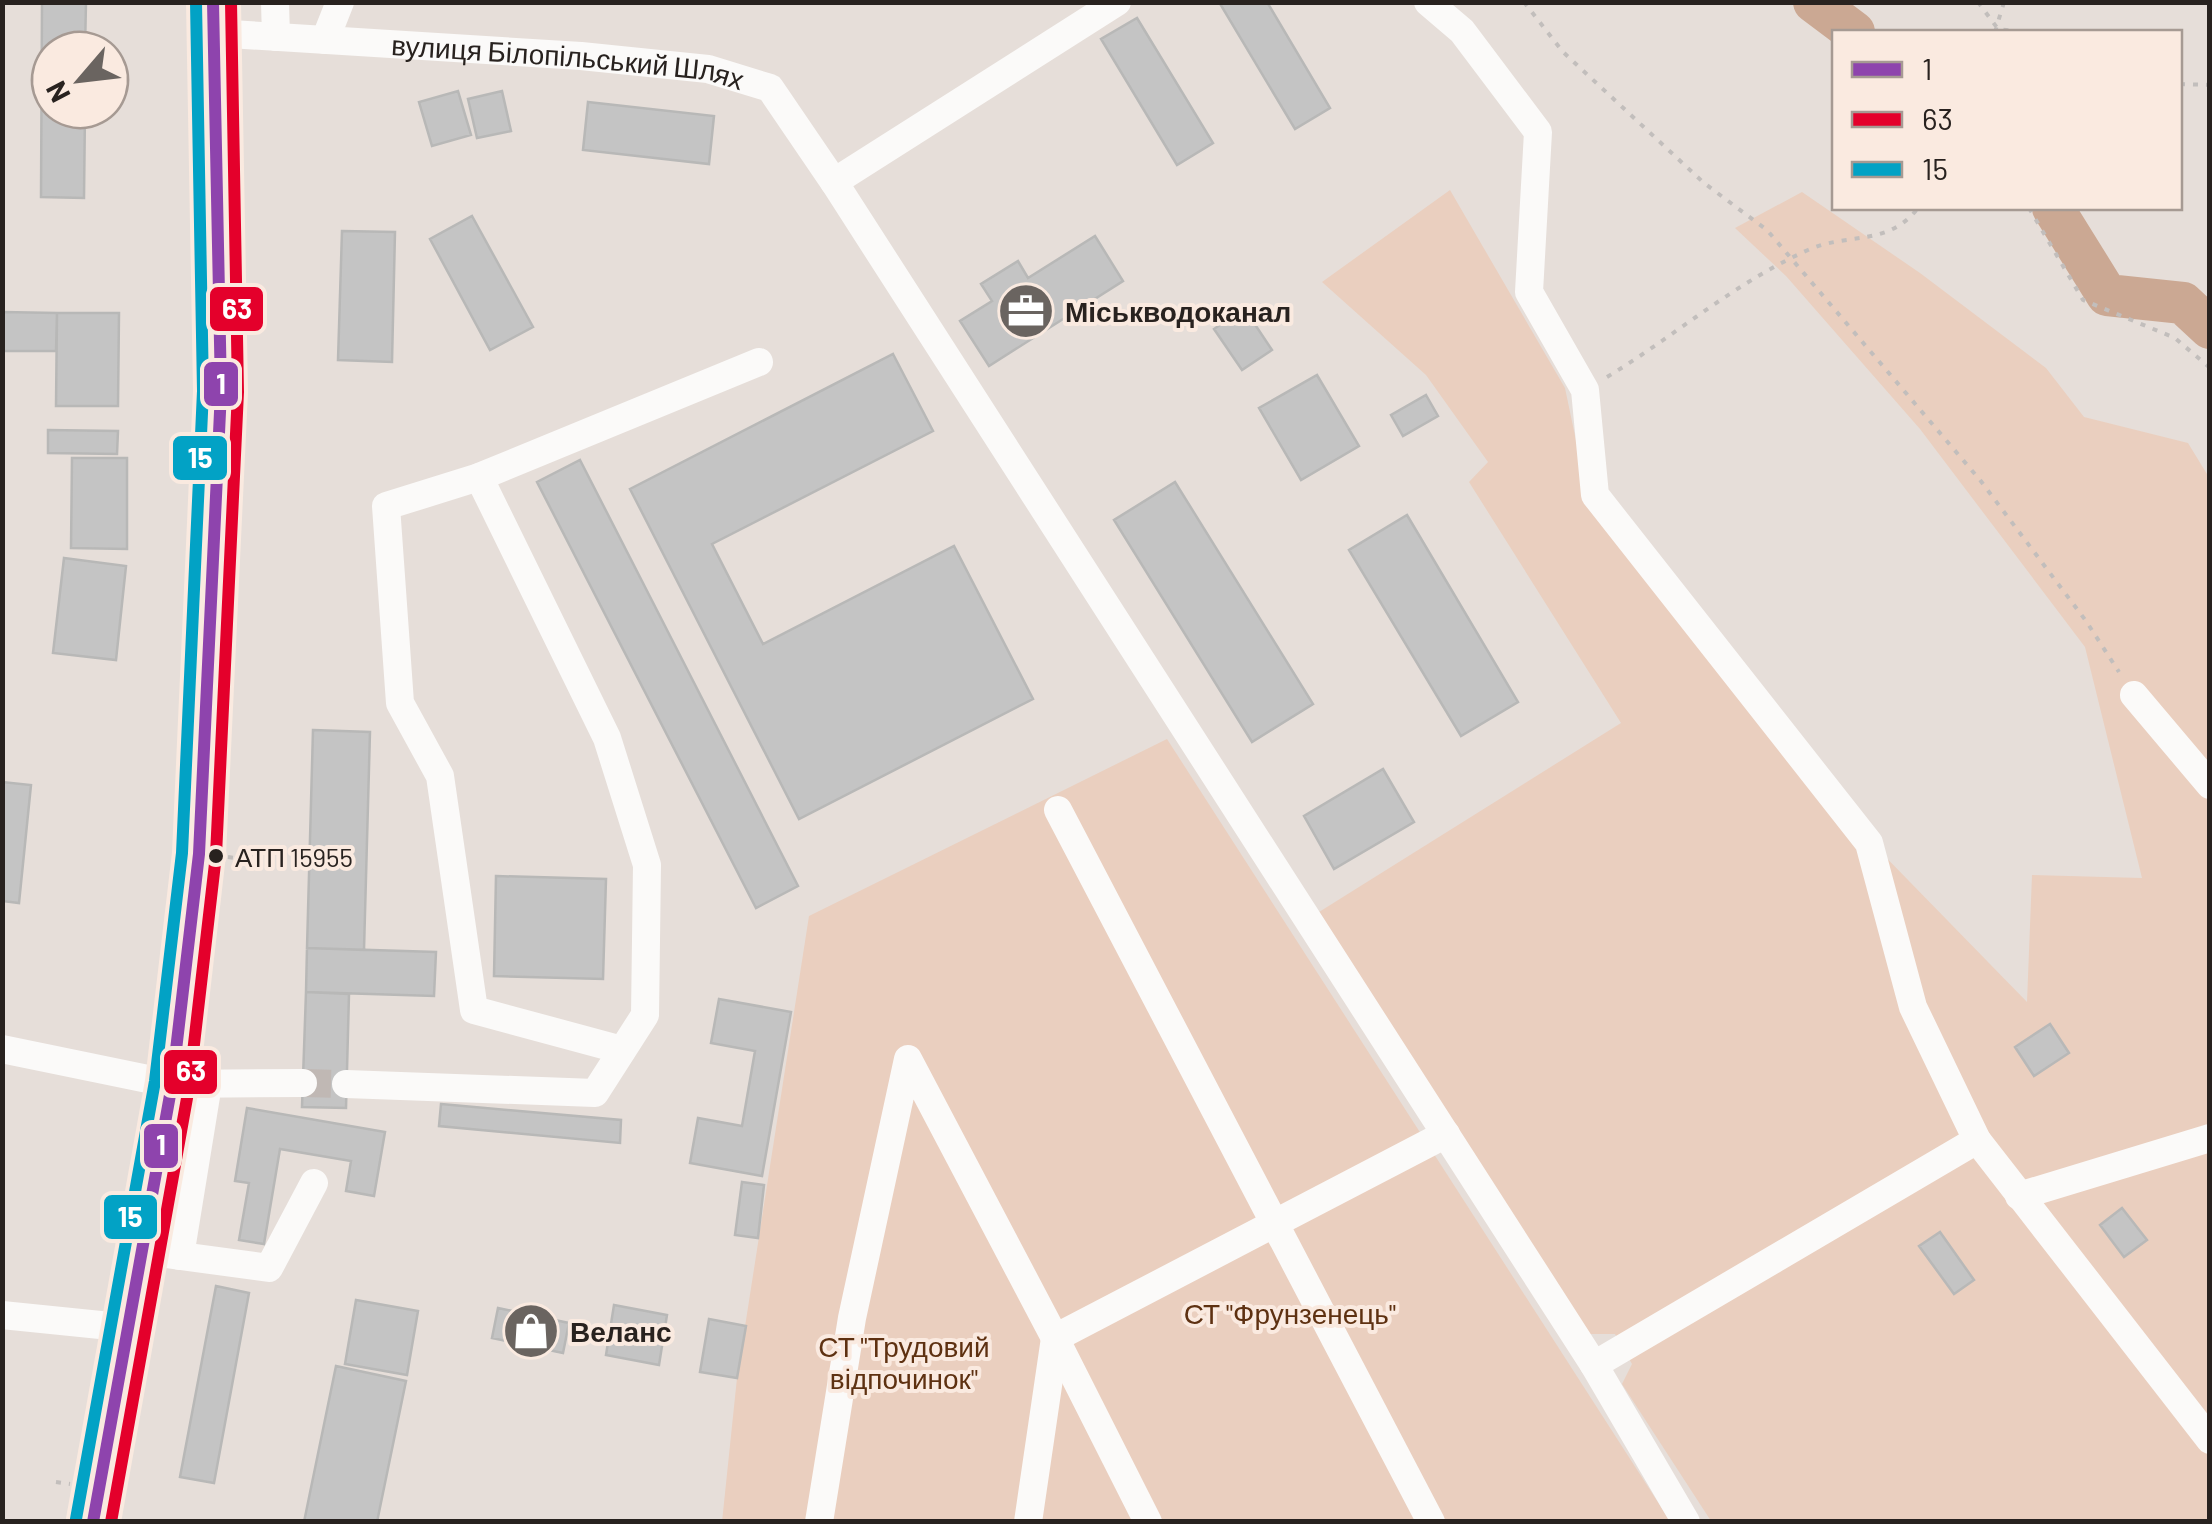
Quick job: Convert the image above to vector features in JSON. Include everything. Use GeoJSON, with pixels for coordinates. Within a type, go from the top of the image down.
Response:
{"type":"FeatureCollection","features":[{"type":"Feature","properties":{"kind":"main road","name":"вулиця Білопільський Шлях"},"geometry":{"type":"LineString","coordinates":[[93,1522],[172,1084],[199,854],[221,391],[214,18]]}},
{"type":"Feature","properties":{"kind":"street"},"geometry":{"type":"LineString","coordinates":[[275,2],[276,37]]}},
{"type":"Feature","properties":{"kind":"street"},"geometry":{"type":"LineString","coordinates":[[325,40],[340,2]]}},
{"type":"Feature","properties":{"kind":"street"},"geometry":{"type":"LineString","coordinates":[[834,182],[1117,2]]}},
{"type":"Feature","properties":{"kind":"street"},"geometry":{"type":"LineString","coordinates":[[1428,2],[1462,31],[1538,132],[1530,292],[1585,390],[1595,495],[1870,843],[1913,1007],[1977,1140],[2210,1440]]}},
{"type":"Feature","properties":{"kind":"street","name":"вулиця Білопільський Шлях"},"geometry":{"type":"LineString","coordinates":[[214,18],[276,37],[581,56],[708,69],[770,88],[1594,1364],[1686,1522]]}},
{"type":"Feature","properties":{"kind":"street"},"geometry":{"type":"LineString","coordinates":[[622,1050],[474,1010],[440,776],[400,702],[386,506],[479,477],[759,362]]}},
{"type":"Feature","properties":{"kind":"street"},"geometry":{"type":"LineString","coordinates":[[346,1084],[595,1093],[645,1015],[647,865],[607,738],[479,477]]}},
{"type":"Feature","properties":{"kind":"street"},"geometry":{"type":"LineString","coordinates":[[2134,695],[2210,785]]}},
{"type":"Feature","properties":{"kind":"street"},"geometry":{"type":"LineString","coordinates":[[1058,810],[1431,1522]]}},
{"type":"Feature","properties":{"kind":"street"},"geometry":{"type":"LineString","coordinates":[[2,1049],[172,1084],[303,1083]]}},
{"type":"Feature","properties":{"kind":"street"},"geometry":{"type":"LineString","coordinates":[[819,1522],[852,1318],[908,1059],[1148,1522]]}},
{"type":"Feature","properties":{"kind":"street"},"geometry":{"type":"LineString","coordinates":[[180,1256],[208,1084]]}},
{"type":"Feature","properties":{"kind":"street"},"geometry":{"type":"LineString","coordinates":[[1056,1338],[1446,1134]]}},
{"type":"Feature","properties":{"kind":"street"},"geometry":{"type":"LineString","coordinates":[[2020,1196],[2210,1138]]}},
{"type":"Feature","properties":{"kind":"street"},"geometry":{"type":"LineString","coordinates":[[1594,1364],[1977,1140]]}},
{"type":"Feature","properties":{"kind":"street"},"geometry":{"type":"LineString","coordinates":[[144,1251],[269,1268],[314,1183]]}},
{"type":"Feature","properties":{"kind":"street"},"geometry":{"type":"LineString","coordinates":[[2,1315],[130,1328]]}},
{"type":"Feature","properties":{"kind":"street"},"geometry":{"type":"LineString","coordinates":[[1028,1522],[1056,1338]]}},
{"type":"Feature","properties":{"kind":"path"},"geometry":{"type":"LineString","coordinates":[[1524,2],[1563,52],[1704,183],[1767,230],[1980,480],[2086,621],[2134,695]]}},
{"type":"Feature","properties":{"kind":"path"},"geometry":{"type":"LineString","coordinates":[[1978,2],[1996,30]]}},
{"type":"Feature","properties":{"kind":"path"},"geometry":{"type":"LineString","coordinates":[[1997,30],[2004,2]]}},
{"type":"Feature","properties":{"kind":"path"},"geometry":{"type":"LineString","coordinates":[[2182,84],[2210,85]]}},
{"type":"Feature","properties":{"kind":"path"},"geometry":{"type":"LineString","coordinates":[[1585,390],[1648,352],[1724,295],[1811,249],[1899,229],[1916,210]]}},
{"type":"Feature","properties":{"kind":"path"},"geometry":{"type":"LineString","coordinates":[[2030,210],[2084,300],[2175,338],[2210,368]]}},
{"type":"Feature","properties":{"kind":"green space"},"geometry":{"type":"Polygon","coordinates":[[[1450,190],[1565,388],[1588,498],[1869,840],[2027,1002],[2032,875],[2142,878],[2085,647],[1920,429],[1786,276],[1735,228],[1802,192],[1920,273],[2046,368],[2084,417],[2188,443],[2210,479],[2209,1521],[1711,1521],[1622,1384],[1632,1364],[1615,1334],[1589,1334],[1319,912],[1621,723],[1469,482],[1488,462],[1426,375],[1322,282],[1450,190]]]}},
{"type":"Feature","properties":{"kind":"green space","name":"СТ \"Фрунзенець\""},"geometry":{"type":"Polygon","coordinates":[[[1167,739],[1670,1521],[722,1522],[737,1378],[809,916],[1167,739]]]}},
{"type":"Feature","properties":{"kind":"building"},"geometry":{"type":"Polygon","coordinates":[[[42,2],[86,2],[85,30],[42,30],[42,2]]]}},
{"type":"Feature","properties":{"kind":"building"},"geometry":{"type":"Polygon","coordinates":[[[1219,2],[1267,2],[1330,108],[1295,129],[1219,2]]]}},
{"type":"Feature","properties":{"kind":"building"},"geometry":{"type":"Polygon","coordinates":[[[1137,18],[1213,143],[1177,165],[1101,39],[1137,18]]]}},
{"type":"Feature","properties":{"kind":"building"},"geometry":{"type":"Polygon","coordinates":[[[458,91],[471,135],[432,146],[419,102],[458,91]]]}},
{"type":"Feature","properties":{"kind":"building"},"geometry":{"type":"Polygon","coordinates":[[[502,91],[511,131],[477,138],[468,99],[502,91]]]}},
{"type":"Feature","properties":{"kind":"building"},"geometry":{"type":"Polygon","coordinates":[[[588,102],[714,116],[709,164],[583,150],[588,102]]]}},
{"type":"Feature","properties":{"kind":"building"},"geometry":{"type":"Polygon","coordinates":[[[41,130],[85,130],[84,198],[41,197],[41,130]]]}},
{"type":"Feature","properties":{"kind":"building"},"geometry":{"type":"Polygon","coordinates":[[[472,216],[533,327],[490,350],[430,239],[472,216]]]}},
{"type":"Feature","properties":{"kind":"building"},"geometry":{"type":"Polygon","coordinates":[[[342,231],[395,232],[392,362],[338,360],[342,231]]]}},
{"type":"Feature","properties":{"kind":"building","name":"Міськводоканал"},"geometry":{"type":"Polygon","coordinates":[[[1095,236],[1123,281],[989,366],[960,321],[992,301],[981,284],[1018,261],[1028,278],[1095,236]]]}},
{"type":"Feature","properties":{"kind":"building"},"geometry":{"type":"Polygon","coordinates":[[[1244,308],[1272,350],[1242,370],[1214,329],[1244,308]]]}},
{"type":"Feature","properties":{"kind":"building"},"geometry":{"type":"Polygon","coordinates":[[[2,312],[57,313],[56,351],[2,351],[2,312]]]}},
{"type":"Feature","properties":{"kind":"building"},"geometry":{"type":"Polygon","coordinates":[[[57,313],[119,313],[118,406],[56,406],[57,313]]]}},
{"type":"Feature","properties":{"kind":"building"},"geometry":{"type":"Polygon","coordinates":[[[893,354],[933,431],[712,544],[763,644],[954,546],[1033,699],[799,819],[630,489],[893,354]]]}},
{"type":"Feature","properties":{"kind":"building"},"geometry":{"type":"Polygon","coordinates":[[[1317,375],[1359,446],[1301,480],[1259,408],[1317,375]]]}},
{"type":"Feature","properties":{"kind":"building"},"geometry":{"type":"Polygon","coordinates":[[[1426,395],[1438,416],[1403,436],[1391,415],[1426,395]]]}},
{"type":"Feature","properties":{"kind":"building"},"geometry":{"type":"Polygon","coordinates":[[[48,430],[118,431],[117,454],[48,453],[48,430]]]}},
{"type":"Feature","properties":{"kind":"building"},"geometry":{"type":"Polygon","coordinates":[[[72,458],[127,458],[127,549],[71,548],[72,458]]]}},
{"type":"Feature","properties":{"kind":"building"},"geometry":{"type":"Polygon","coordinates":[[[580,460],[798,886],[756,908],[537,482],[580,460]]]}},
{"type":"Feature","properties":{"kind":"building"},"geometry":{"type":"Polygon","coordinates":[[[1175,482],[1313,704],[1252,742],[1114,520],[1175,482]]]}},
{"type":"Feature","properties":{"kind":"building"},"geometry":{"type":"Polygon","coordinates":[[[1407,515],[1518,702],[1461,736],[1349,550],[1407,515]]]}},
{"type":"Feature","properties":{"kind":"building"},"geometry":{"type":"Polygon","coordinates":[[[64,558],[126,566],[116,660],[53,653],[64,558]]]}},
{"type":"Feature","properties":{"kind":"building"},"geometry":{"type":"Polygon","coordinates":[[[313,730],[370,732],[364,950],[307,948],[313,730]]]}},
{"type":"Feature","properties":{"kind":"building"},"geometry":{"type":"Polygon","coordinates":[[[1383,769],[1414,822],[1334,869],[1304,816],[1383,769]]]}},
{"type":"Feature","properties":{"kind":"building"},"geometry":{"type":"Polygon","coordinates":[[[2,782],[31,785],[19,903],[2,901],[2,782]]]}},
{"type":"Feature","properties":{"kind":"building"},"geometry":{"type":"Polygon","coordinates":[[[496,876],[606,879],[603,979],[494,976],[496,876]]]}},
{"type":"Feature","properties":{"kind":"building"},"geometry":{"type":"Polygon","coordinates":[[[307,948],[436,952],[434,996],[306,992],[307,948]]]}},
{"type":"Feature","properties":{"kind":"building"},"geometry":{"type":"Polygon","coordinates":[[[306,992],[349,994],[346,1108],[302,1107],[306,992]]]}},
{"type":"Feature","properties":{"kind":"building"},"geometry":{"type":"Polygon","coordinates":[[[719,999],[791,1012],[762,1176],[690,1163],[698,1118],[742,1126],[755,1051],[711,1043],[719,999]]]}},
{"type":"Feature","properties":{"kind":"building"},"geometry":{"type":"Polygon","coordinates":[[[2050,1024],[2069,1053],[2034,1076],[2015,1047],[2050,1024]]]}},
{"type":"Feature","properties":{"kind":"building"},"geometry":{"type":"Polygon","coordinates":[[[441,1104],[621,1120],[620,1143],[439,1126],[441,1104]]]}},
{"type":"Feature","properties":{"kind":"building"},"geometry":{"type":"Polygon","coordinates":[[[247,1108],[385,1132],[374,1196],[346,1191],[351,1161],[280,1149],[264,1244],[239,1240],[249,1183],[235,1181],[247,1108]]]}},
{"type":"Feature","properties":{"kind":"building"},"geometry":{"type":"Polygon","coordinates":[[[742,1182],[764,1185],[758,1238],[735,1235],[742,1182]]]}},
{"type":"Feature","properties":{"kind":"building"},"geometry":{"type":"Polygon","coordinates":[[[2122,1208],[2147,1240],[2124,1257],[2100,1225],[2122,1208]]]}},
{"type":"Feature","properties":{"kind":"building"},"geometry":{"type":"Polygon","coordinates":[[[1940,1232],[1974,1280],[1954,1294],[1919,1246],[1940,1232]]]}},
{"type":"Feature","properties":{"kind":"building"},"geometry":{"type":"Polygon","coordinates":[[[216,1286],[249,1293],[214,1483],[180,1477],[216,1286]]]}},
{"type":"Feature","properties":{"kind":"building"},"geometry":{"type":"Polygon","coordinates":[[[356,1300],[418,1311],[407,1375],[345,1364],[356,1300]]]}},
{"type":"Feature","properties":{"kind":"building"},"geometry":{"type":"Polygon","coordinates":[[[614,1305],[667,1315],[659,1365],[606,1355],[614,1305]]]}},
{"type":"Feature","properties":{"kind":"building","name":"Веланс"},"geometry":{"type":"Polygon","coordinates":[[[498,1308],[569,1323],[563,1353],[492,1338],[498,1308]]]}},
{"type":"Feature","properties":{"kind":"building"},"geometry":{"type":"Polygon","coordinates":[[[709,1319],[746,1326],[737,1378],[700,1372],[709,1319]]]}},
{"type":"Feature","properties":{"kind":"building"},"geometry":{"type":"Polygon","coordinates":[[[336,1366],[406,1381],[377,1522],[304,1522],[336,1366]]]}},
{"type":"Feature","properties":{"kind":"waterway"},"geometry":{"type":"LineString","coordinates":[[1814,2],[1851,30]]}},
{"type":"Feature","properties":{"kind":"waterway"},"geometry":{"type":"LineString","coordinates":[[2054,210],[2107,295],[2183,303],[2210,328]]}},
{"type":"Feature","properties":{"kind":"tunnel"},"geometry":{"type":"LineString","coordinates":[[303,1083],[346,1084]]}},
{"type":"Feature","properties":{"kind":"transit line","name":"15"},"geometry":{"type":"LineString","coordinates":[[76,1519],[155,1081],[182,853],[203,391],[196,2]]}},
{"type":"Feature","properties":{"kind":"transit line","name":"1"},"geometry":{"type":"LineString","coordinates":[[93,1522],[172,1084],[199,854],[221,391],[213,2]]}},
{"type":"Feature","properties":{"kind":"transit line","name":"63"},"geometry":{"type":"LineString","coordinates":[[111,1522],[189,1087],[216,855],[238,392],[231,2]]}},
{"type":"Feature","properties":{"kind":"place","name":"Міськводоканал"},"geometry":{"type":"Point","coordinates":[1026,311]}},
{"type":"Feature","properties":{"kind":"place","name":"АТП 15955"},"geometry":{"type":"Point","coordinates":[216,856]}},
{"type":"Feature","properties":{"kind":"place","name":"Веланс"},"geometry":{"type":"Point","coordinates":[531,1331]}},
{"type":"Feature","properties":{"kind":"park label","name":"СТ \"Трудовий відпочинок\""},"geometry":{"type":"Point","coordinates":[904,1362]}}]}
